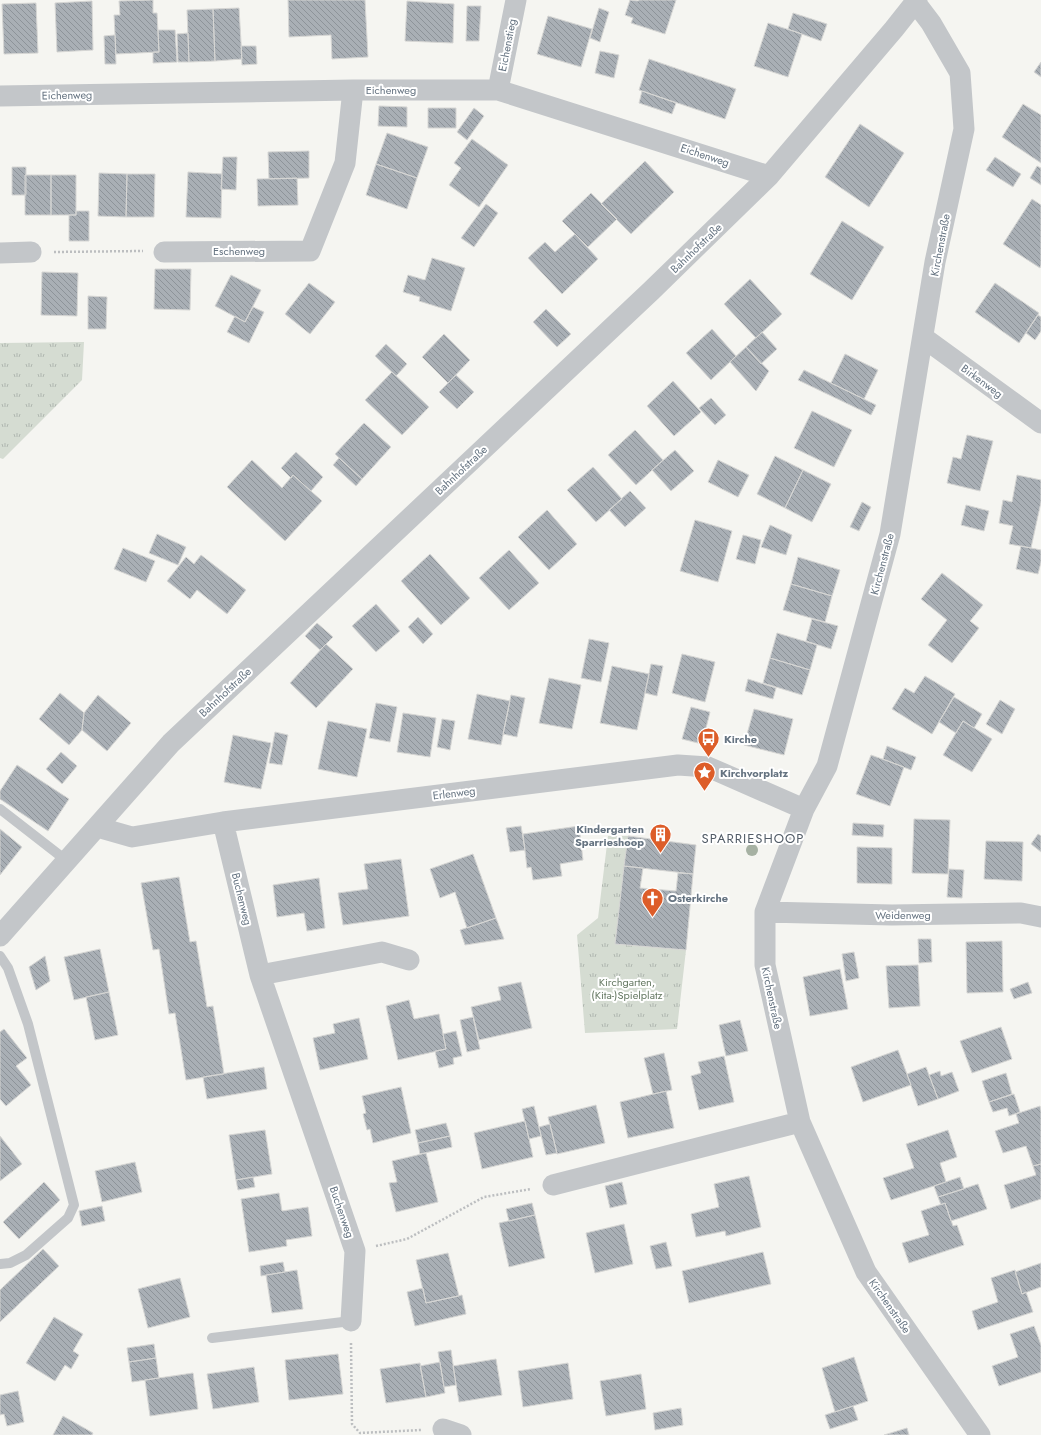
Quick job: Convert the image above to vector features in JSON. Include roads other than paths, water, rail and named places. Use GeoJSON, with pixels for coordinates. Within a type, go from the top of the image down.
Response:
{"type":"FeatureCollection","features":[{"type":"Feature","properties":{"kind":"street","name":"Eichenstieg"},"geometry":{"type":"LineString","coordinates":[[498,90],[516,0]]}},
{"type":"Feature","properties":{"kind":"street","name":"Bahnhofstraße"},"geometry":{"type":"LineString","coordinates":[[0,936],[171,743],[651,291],[769,176],[916,1]]}},
{"type":"Feature","properties":{"kind":"street","name":"Kirchenstraße"},"geometry":{"type":"LineString","coordinates":[[916,1],[931,23],[960,73],[964,128],[935,262],[924,338],[890,534],[827,766],[804,809],[765,912],[765,965],[800,1122],[866,1272],[980,1435]]}},
{"type":"Feature","properties":{"kind":"street","name":"Eichenweg"},"geometry":{"type":"LineString","coordinates":[[0,96],[353,90],[498,90],[769,176]]}},
{"type":"Feature","properties":{"kind":"street","name":"Eschenweg"},"geometry":{"type":"LineString","coordinates":[[164,252],[310,251],[345,163],[353,90]]}},
{"type":"Feature","properties":{"kind":"street"},"geometry":{"type":"LineString","coordinates":[[0,253],[31,252]]}},
{"type":"Feature","properties":{"kind":"street","name":"Birkenweg"},"geometry":{"type":"LineString","coordinates":[[924,338],[1041,423]]}},
{"type":"Feature","properties":{"kind":"street","name":"Erlenweg"},"geometry":{"type":"LineString","coordinates":[[97,827],[132,837],[223,822],[678,765],[708,767],[804,809]]}},
{"type":"Feature","properties":{"kind":"street","name":"Buchenweg"},"geometry":{"type":"LineString","coordinates":[[223,822],[260,975],[356,1251],[351,1321]]}},
{"type":"Feature","properties":{"kind":"street","name":"Weidenweg"},"geometry":{"type":"LineString","coordinates":[[765,912],[892,915],[1021,913],[1041,917]]}},
{"type":"Feature","properties":{"kind":"street"},"geometry":{"type":"LineString","coordinates":[[260,975],[382,952],[409,960]]}},
{"type":"Feature","properties":{"kind":"street"},"geometry":{"type":"LineString","coordinates":[[553,1185],[800,1122]]}},
{"type":"Feature","properties":{"kind":"lane"},"geometry":{"type":"LineString","coordinates":[[0,809],[67,861]]}},
{"type":"Feature","properties":{"kind":"lane"},"geometry":{"type":"LineString","coordinates":[[0,956],[8,968],[28,1024],[74,1205],[68,1218],[26,1255],[10,1263],[0,1264]]}},
{"type":"Feature","properties":{"kind":"lane"},"geometry":{"type":"LineString","coordinates":[[212,1338],[351,1321]]}},
{"type":"Feature","properties":{"kind":"place","name":"Kirche"},"geometry":{"type":"Point","coordinates":[708,758]}},
{"type":"Feature","properties":{"kind":"place","name":"Kirchvorplatz"},"geometry":{"type":"Point","coordinates":[704,792]}},
{"type":"Feature","properties":{"kind":"place","name":"Kindergarten Sparrieshoop"},"geometry":{"type":"Point","coordinates":[660,854]}},
{"type":"Feature","properties":{"kind":"place","name":"Osterkirche"},"geometry":{"type":"Point","coordinates":[653,918]}},
{"type":"Feature","properties":{"kind":"district","name":"SPARRIESHOOP"},"geometry":{"type":"Point","coordinates":[753,838]}},
{"type":"Feature","properties":{"kind":"park label","name":"Kirchgarten, (Kita-)Spielplatz"},"geometry":{"type":"Point","coordinates":[627,988]}}]}
